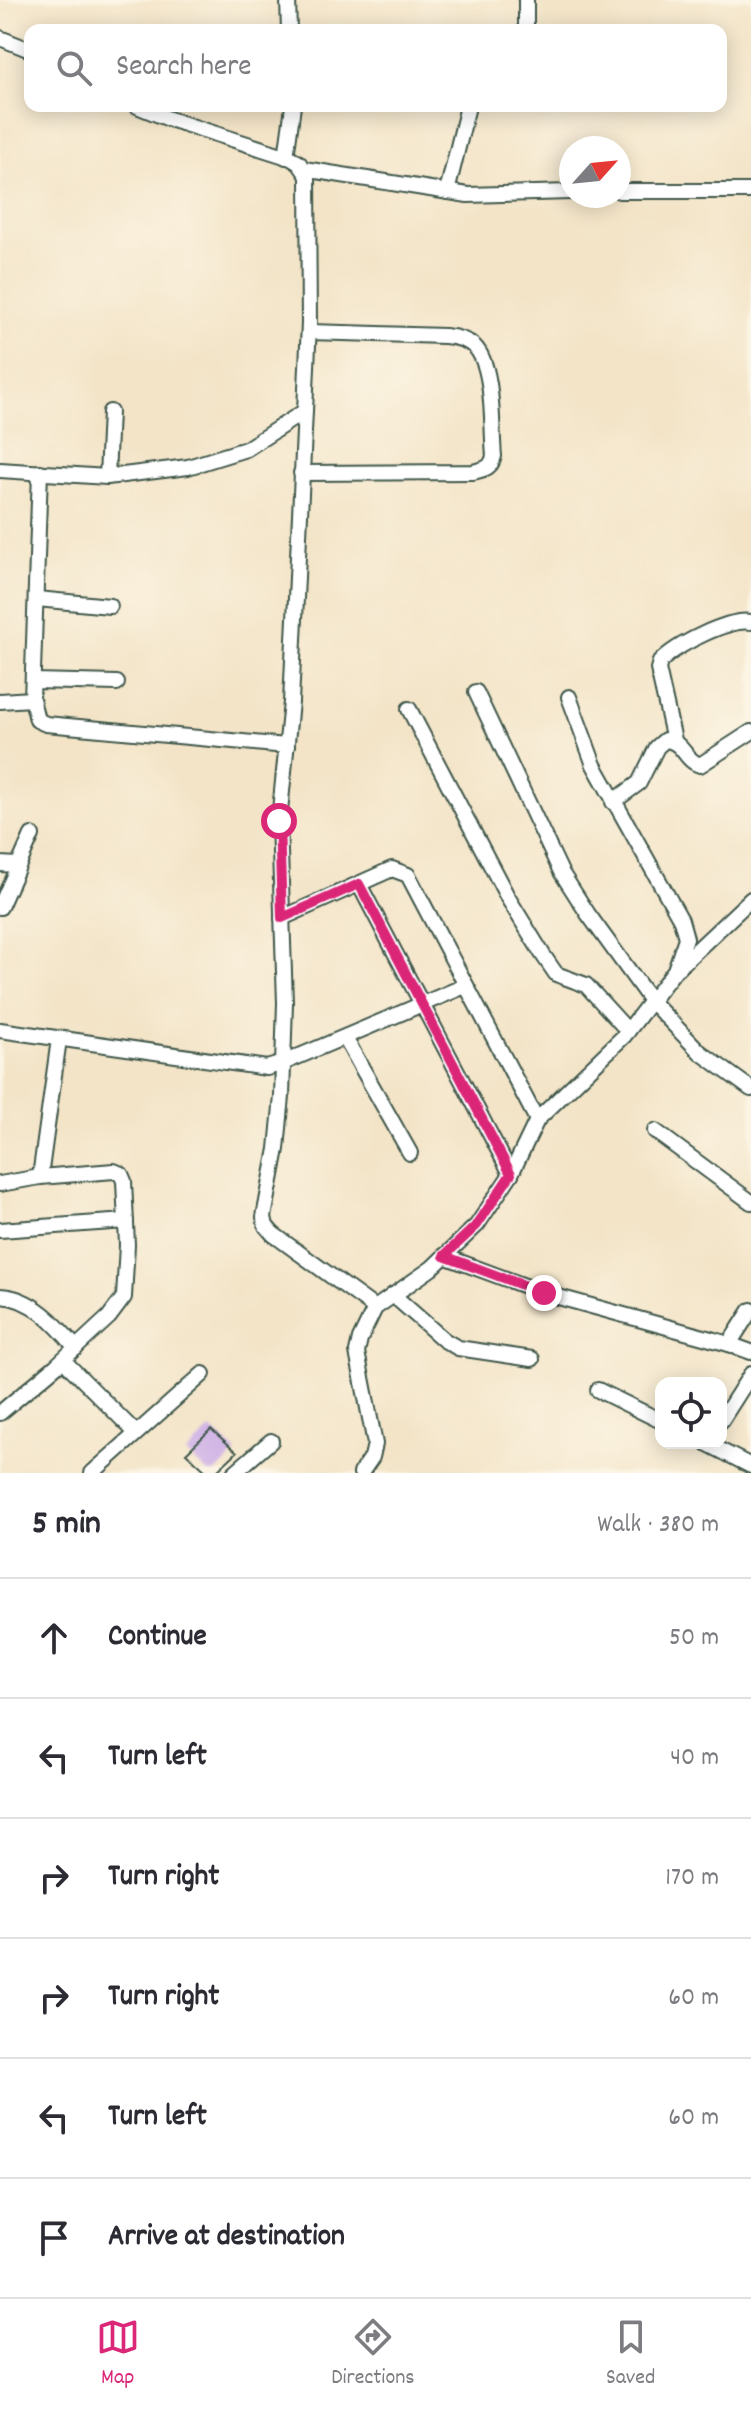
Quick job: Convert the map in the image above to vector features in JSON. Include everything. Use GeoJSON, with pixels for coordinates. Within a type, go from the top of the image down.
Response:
{"type":"FeatureCollection","features":[{"type":"Feature","properties":{"kind":"street"},"geometry":{"type":"LineString","coordinates":[[288,0],[289,24]]}},
{"type":"Feature","properties":{"kind":"street"},"geometry":{"type":"LineString","coordinates":[[526,0],[526,24]]}},
{"type":"Feature","properties":{"kind":"street"},"geometry":{"type":"LineString","coordinates":[[0,38],[24,48]]}},
{"type":"Feature","properties":{"kind":"street"},"geometry":{"type":"LineString","coordinates":[[152,112],[286,157],[304,169],[489,196],[559,193]]}},
{"type":"Feature","properties":{"kind":"street"},"geometry":{"type":"LineString","coordinates":[[286,157],[292,112]]}},
{"type":"Feature","properties":{"kind":"street"},"geometry":{"type":"LineString","coordinates":[[447,192],[467,112]]}},
{"type":"Feature","properties":{"kind":"street"},"geometry":{"type":"LineString","coordinates":[[304,169],[308,176],[309,332],[287,746],[279,821],[285,1003],[283,1063],[277,1149],[264,1211],[266,1226],[273,1234],[375,1308]]}},
{"type":"Feature","properties":{"kind":"street"},"geometry":{"type":"LineString","coordinates":[[631,191],[751,191]]}},
{"type":"Feature","properties":{"kind":"street"},"geometry":{"type":"LineString","coordinates":[[301,473],[473,472],[486,469],[492,464],[494,456],[488,371],[474,346],[461,338],[445,336],[309,332]]}},
{"type":"Feature","properties":{"kind":"street"},"geometry":{"type":"LineString","coordinates":[[0,470],[107,477],[188,467],[246,449],[305,411]]}},
{"type":"Feature","properties":{"kind":"street"},"geometry":{"type":"LineString","coordinates":[[107,477],[110,412]]}},
{"type":"Feature","properties":{"kind":"street"},"geometry":{"type":"LineString","coordinates":[[40,472],[32,699],[37,720],[46,724],[287,746]]}},
{"type":"Feature","properties":{"kind":"street"},"geometry":{"type":"LineString","coordinates":[[37,599],[110,606]]}},
{"type":"Feature","properties":{"kind":"street"},"geometry":{"type":"LineString","coordinates":[[674,740],[658,669],[660,662],[691,641],[732,622],[751,622]]}},
{"type":"Feature","properties":{"kind":"street"},"geometry":{"type":"LineString","coordinates":[[33,681],[117,683]]}},
{"type":"Feature","properties":{"kind":"street"},"geometry":{"type":"LineString","coordinates":[[476,692],[561,872],[651,1001],[700,1052],[751,1089]]}},
{"type":"Feature","properties":{"kind":"street"},"geometry":{"type":"LineString","coordinates":[[569,697],[594,765],[685,931],[683,953],[675,970]]}},
{"type":"Feature","properties":{"kind":"street"},"geometry":{"type":"LineString","coordinates":[[0,701],[32,699]]}},
{"type":"Feature","properties":{"kind":"street"},"geometry":{"type":"LineString","coordinates":[[409,709],[508,898],[543,955],[556,974],[586,985],[628,1031]]}},
{"type":"Feature","properties":{"kind":"street"},"geometry":{"type":"LineString","coordinates":[[613,802],[639,783],[657,747],[665,740],[680,744],[694,763],[700,765],[751,732]]}},
{"type":"Feature","properties":{"kind":"street"},"geometry":{"type":"LineString","coordinates":[[0,907],[32,835]]}},
{"type":"Feature","properties":{"kind":"street"},"geometry":{"type":"LineString","coordinates":[[0,864],[18,865]]}},
{"type":"Feature","properties":{"kind":"street"},"geometry":{"type":"LineString","coordinates":[[282,918],[392,869],[408,875],[537,1120]]}},
{"type":"Feature","properties":{"kind":"street"},"geometry":{"type":"LineString","coordinates":[[359,884],[511,1174]]}},
{"type":"Feature","properties":{"kind":"street"},"geometry":{"type":"LineString","coordinates":[[361,1473],[372,1457],[375,1444],[357,1352],[375,1308],[444,1256],[477,1225],[511,1174],[537,1120],[628,1031],[675,970],[751,899]]}},
{"type":"Feature","properties":{"kind":"street"},"geometry":{"type":"LineString","coordinates":[[0,1030],[255,1068],[283,1063],[465,986]]}},
{"type":"Feature","properties":{"kind":"street"},"geometry":{"type":"LineString","coordinates":[[345,1038],[410,1153]]}},
{"type":"Feature","properties":{"kind":"street"},"geometry":{"type":"LineString","coordinates":[[40,1177],[59,1039]]}},
{"type":"Feature","properties":{"kind":"street"},"geometry":{"type":"LineString","coordinates":[[655,1131],[751,1202]]}},
{"type":"Feature","properties":{"kind":"street"},"geometry":{"type":"LineString","coordinates":[[0,1184],[40,1177],[114,1171],[121,1174],[124,1181],[126,1221],[124,1297],[109,1317],[76,1348],[0,1413]]}},
{"type":"Feature","properties":{"kind":"street"},"geometry":{"type":"LineString","coordinates":[[0,1230],[126,1221]]}},
{"type":"Feature","properties":{"kind":"street"},"geometry":{"type":"LineString","coordinates":[[444,1256],[544,1293],[751,1352]]}},
{"type":"Feature","properties":{"kind":"street"},"geometry":{"type":"LineString","coordinates":[[393,1295],[444,1340],[458,1348],[532,1359]]}},
{"type":"Feature","properties":{"kind":"street"},"geometry":{"type":"LineString","coordinates":[[0,1296],[8,1296],[45,1314],[76,1348]]}},
{"type":"Feature","properties":{"kind":"street"},"geometry":{"type":"LineString","coordinates":[[729,1344],[751,1310]]}},
{"type":"Feature","properties":{"kind":"street"},"geometry":{"type":"LineString","coordinates":[[63,1360],[136,1433]]}},
{"type":"Feature","properties":{"kind":"street"},"geometry":{"type":"LineString","coordinates":[[92,1473],[203,1374]]}},
{"type":"Feature","properties":{"kind":"street"},"geometry":{"type":"LineString","coordinates":[[727,1412],[751,1374]]}},
{"type":"Feature","properties":{"kind":"street"},"geometry":{"type":"LineString","coordinates":[[598,1390],[655,1418]]}},
{"type":"Feature","properties":{"kind":"street"},"geometry":{"type":"LineString","coordinates":[[234,1473],[271,1441]]}},
{"type":"Feature","properties":{"kind":"street"},"geometry":{"type":"LineString","coordinates":[[718,1449],[751,1466]]}},
{"type":"Feature","properties":{"kind":"building"},"geometry":{"type":"Polygon","coordinates":[[[211,1429],[237,1452],[215,1473],[208,1473],[186,1453],[211,1429]]]}},
{"type":"Feature","properties":{"kind":"route"},"geometry":{"type":"LineString","coordinates":[[279,821],[282,918],[359,884],[511,1174],[477,1225],[444,1256],[544,1293]]}}]}
